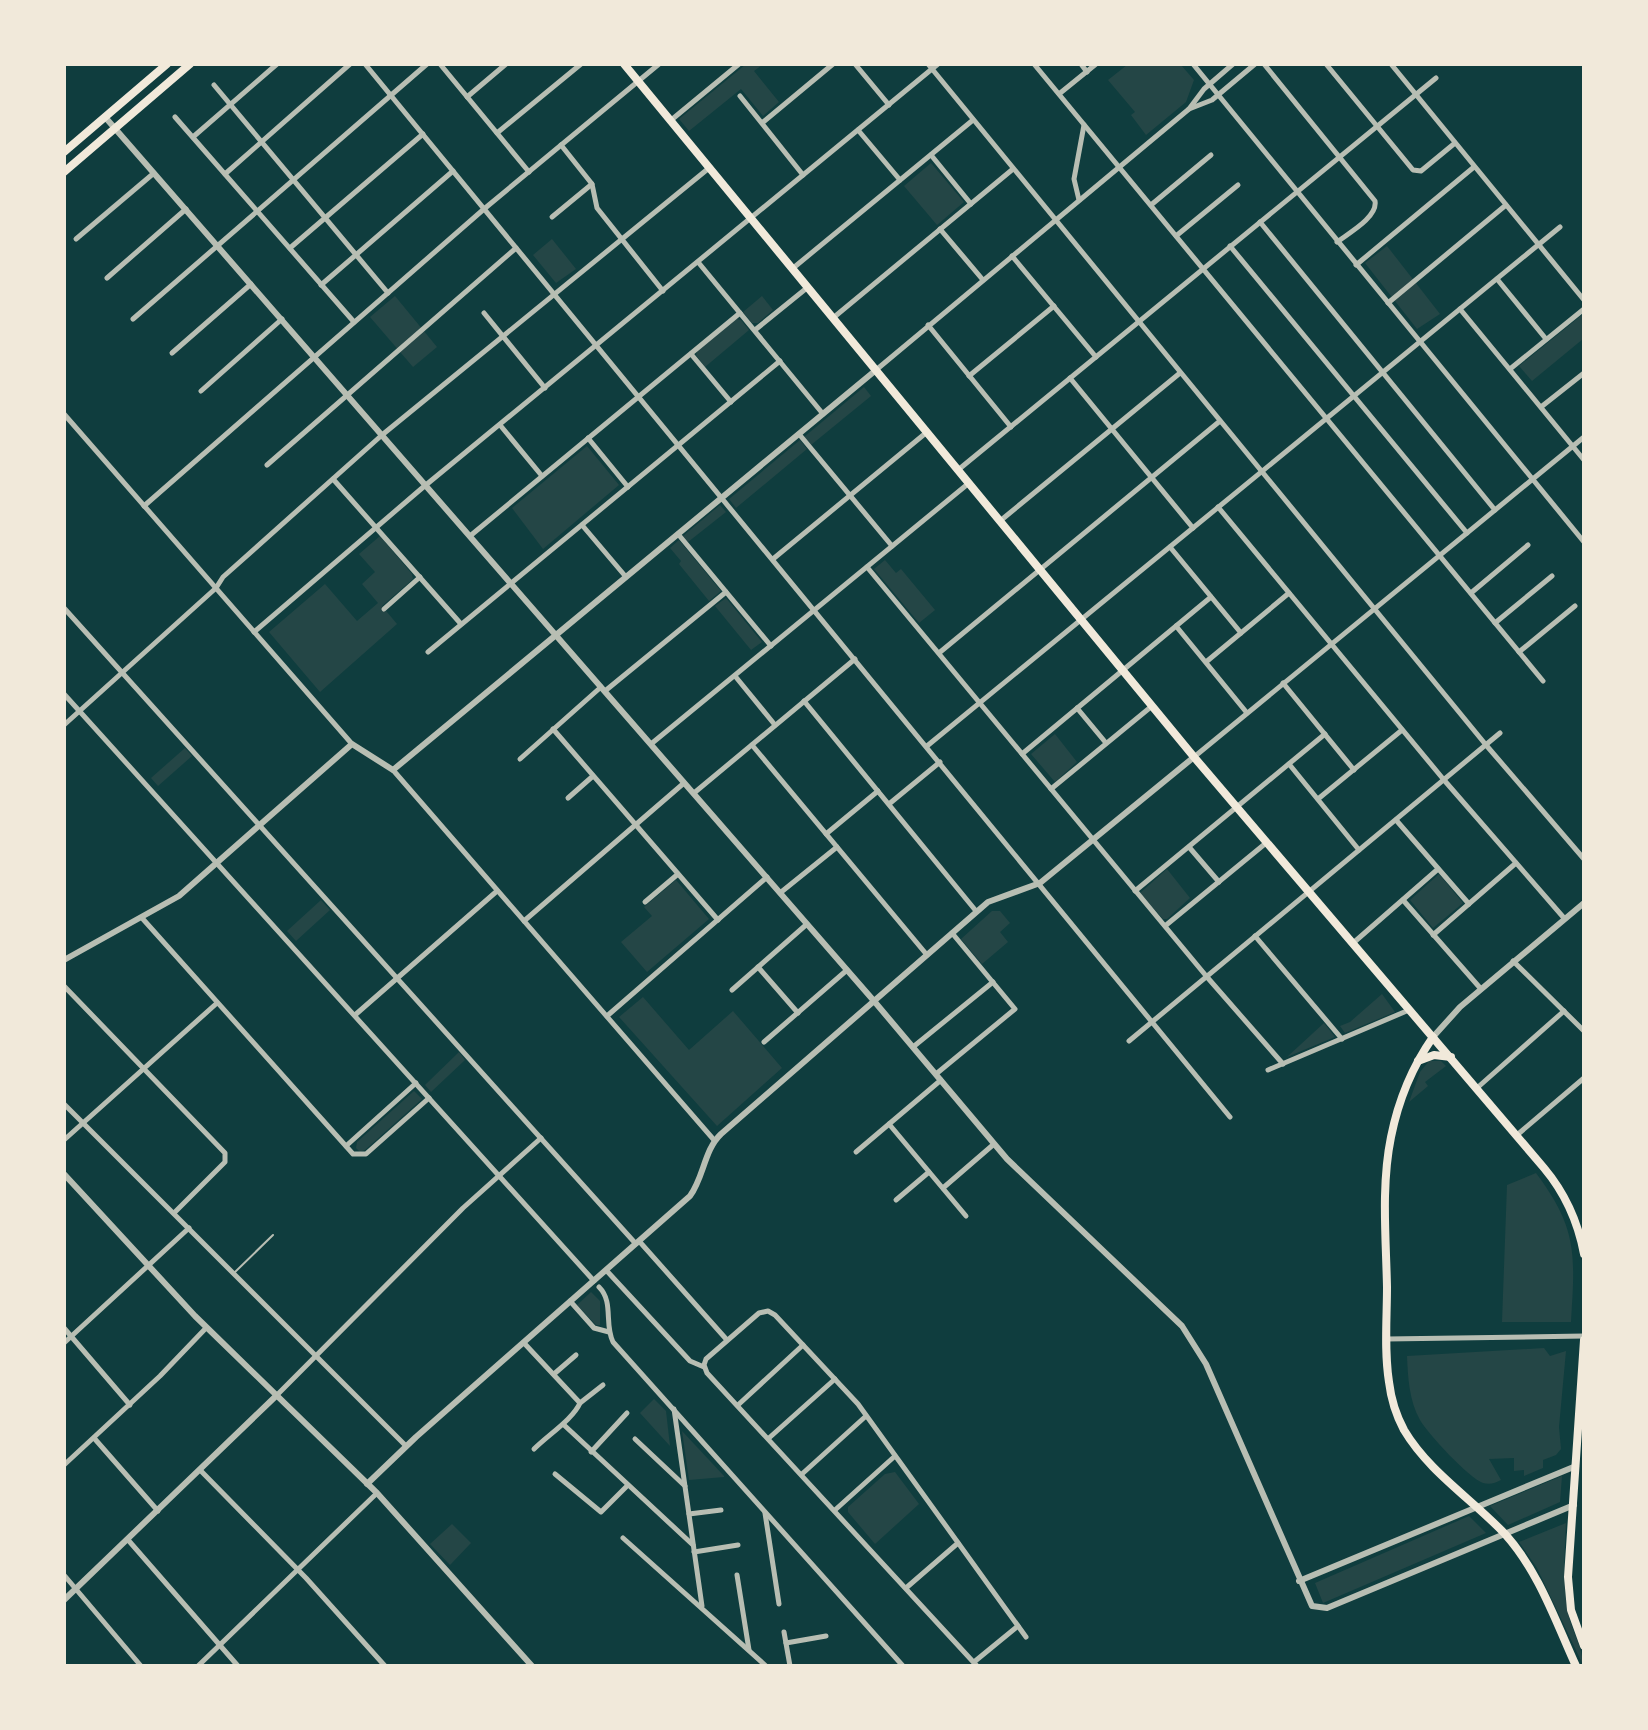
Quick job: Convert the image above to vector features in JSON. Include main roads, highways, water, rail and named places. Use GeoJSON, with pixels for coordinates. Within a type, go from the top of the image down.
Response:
{"type":"FeatureCollection","features":[{"type":"Feature","properties":{"kind":"main road"},"geometry":{"type":"LineString","coordinates":[[64,152],[166,64]]}},
{"type":"Feature","properties":{"kind":"main road"},"geometry":{"type":"LineString","coordinates":[[64,172],[189,64]]}},
{"type":"Feature","properties":{"kind":"main road"},"geometry":{"type":"LineString","coordinates":[[624,64],[1194,757],[1550,1175],[1566,1201],[1584,1254]]}},
{"type":"Feature","properties":{"kind":"main road"},"geometry":{"type":"LineString","coordinates":[[1433,1037],[1417,1061],[1396,1117],[1388,1160],[1387,1339],[1390,1389],[1404,1429],[1425,1458],[1504,1534],[1537,1579],[1576,1665]]}},
{"type":"Feature","properties":{"kind":"main road"},"geometry":{"type":"LineString","coordinates":[[1417,1061],[1434,1055],[1451,1057]]}},
{"type":"Feature","properties":{"kind":"main road"},"geometry":{"type":"LineString","coordinates":[[1584,1338],[1569,1588],[1575,1623],[1584,1646]]}}]}
